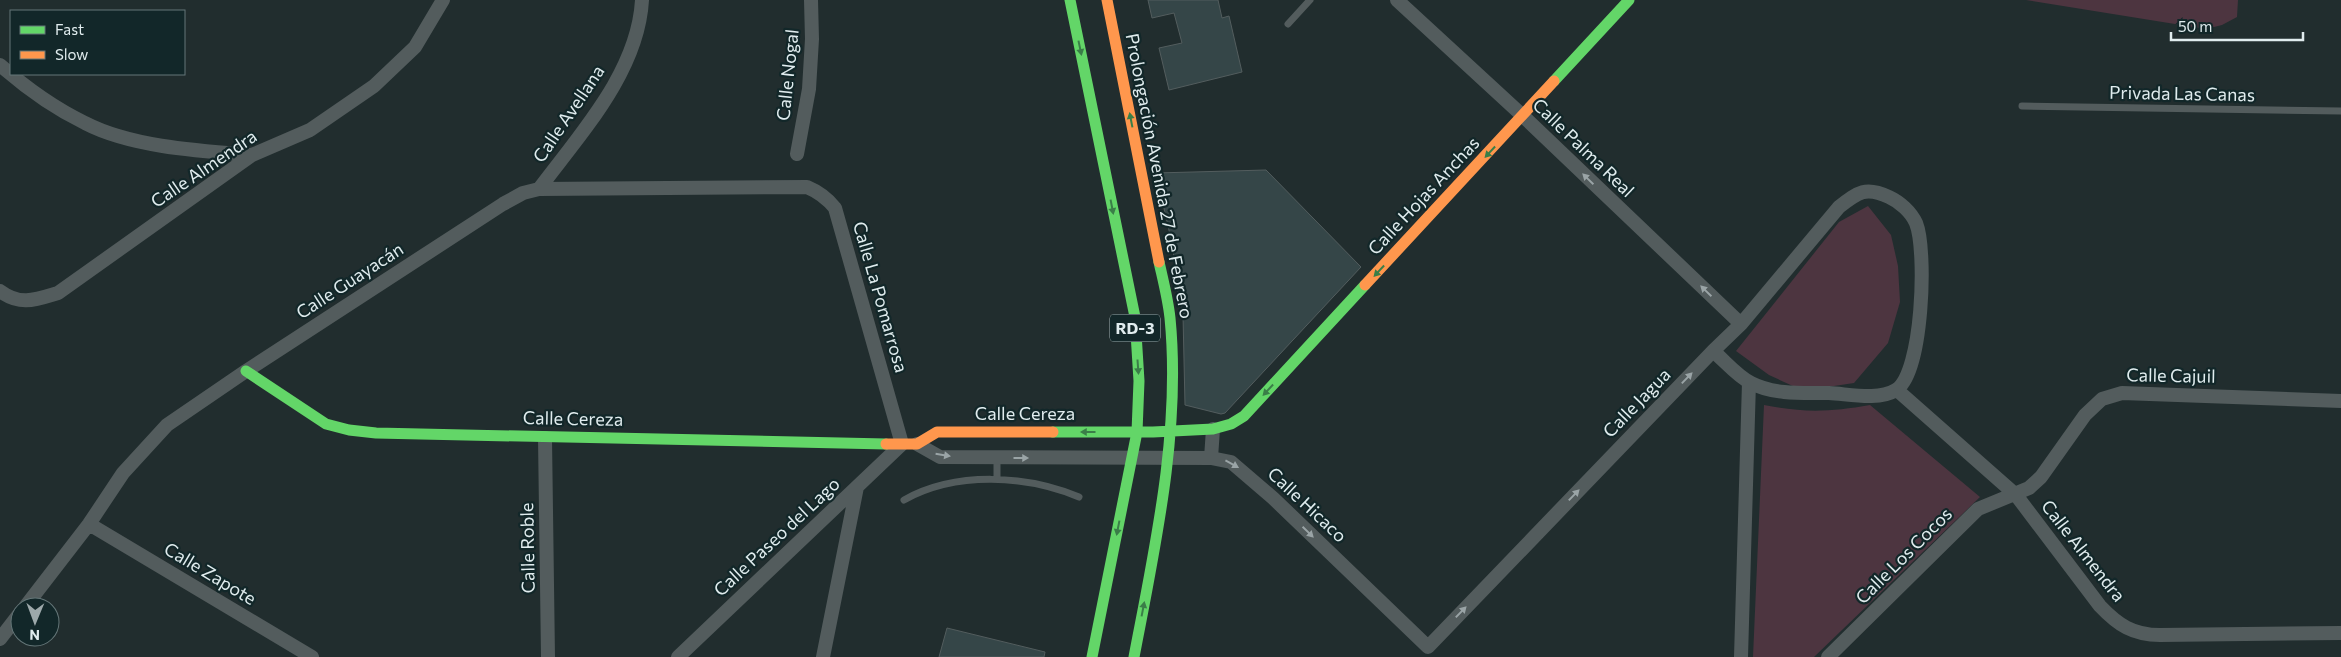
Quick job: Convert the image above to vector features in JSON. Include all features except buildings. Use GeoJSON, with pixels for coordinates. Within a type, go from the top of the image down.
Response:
{"type":"FeatureCollection","features":[{"type":"Feature","properties":{"kind":"street","name":"Calle Almendra"},"geometry":{"type":"LineString","coordinates":[[5,295],[32,301],[58,294],[252,155],[310,130],[374,86],[415,47],[443,0]]}},
{"type":"Feature","properties":{"kind":"street","name":"Calle Avellana"},"geometry":{"type":"LineString","coordinates":[[539,189],[615,86],[641,20],[642,0]]}},
{"type":"Feature","properties":{"kind":"street","name":"Calle Nogal"},"geometry":{"type":"LineString","coordinates":[[797,154],[808,89],[812,39],[811,0]]}},
{"type":"Feature","properties":{"kind":"street","name":"RD-3"},"geometry":{"type":"LineString","coordinates":[[1070,0],[1135,317],[1139,381],[1137,432],[1092,657]]}},
{"type":"Feature","properties":{"kind":"street","name":"Prolongación Avenida 27 de Febrero"},"geometry":{"type":"LineString","coordinates":[[1107,0],[1170,317],[1172,382],[1170,432],[1152,564],[1134,657]]}},
{"type":"Feature","properties":{"kind":"street","name":"Calle Palma Real"},"geometry":{"type":"LineString","coordinates":[[1397,0],[1523,116],[1741,324]]}},
{"type":"Feature","properties":{"kind":"street","name":"Calle Hojas Anchas"},"geometry":{"type":"LineString","coordinates":[[1244,416],[1629,0]]}},
{"type":"Feature","properties":{"kind":"street"},"geometry":{"type":"LineString","coordinates":[[13,75],[47,100],[86,124],[118,135],[166,146],[252,155]]}},
{"type":"Feature","properties":{"kind":"street","name":"Calle Guayacán"},"geometry":{"type":"LineString","coordinates":[[32,597],[124,474],[167,425],[246,371],[503,204],[524,193],[539,189],[794,186]]}},
{"type":"Feature","properties":{"kind":"street","name":"Calle La Pomarrosa"},"geometry":{"type":"LineString","coordinates":[[794,186],[806,187],[817,192],[829,200],[835,208],[902,444]]}},
{"type":"Feature","properties":{"kind":"street","name":"Calle Jagua"},"geometry":{"type":"LineString","coordinates":[[1428,652],[1741,324],[1839,207],[1856,194],[1874,190],[1896,200],[1907,209],[1915,221],[1921,240],[1920,305],[1915,352],[1909,374],[1897,390]]}},
{"type":"Feature","properties":{"kind":"street"},"geometry":{"type":"LineString","coordinates":[[1714,351],[1749,382],[1762,388],[1794,393],[1883,395],[1897,390]]}},
{"type":"Feature","properties":{"kind":"street","name":"Calle Cereza"},"geometry":{"type":"LineString","coordinates":[[246,371],[326,424],[349,430],[376,433],[545,438],[917,444],[940,457],[1131,458]]}},
{"type":"Feature","properties":{"kind":"street"},"geometry":{"type":"LineString","coordinates":[[1741,657],[1749,382]]}},
{"type":"Feature","properties":{"kind":"street","name":"Calle Almendra"},"geometry":{"type":"LineString","coordinates":[[1897,390],[2016,495],[2100,606],[2129,631],[2145,635],[2341,633]]}},
{"type":"Feature","properties":{"kind":"street","name":"Calle Cajuil"},"geometry":{"type":"LineString","coordinates":[[2016,495],[2029,488],[2041,476],[2085,415],[2102,399],[2122,393],[2341,401]]}},
{"type":"Feature","properties":{"kind":"street","name":"Calle Cereza"},"geometry":{"type":"LineString","coordinates":[[917,444],[937,432],[1170,432],[1213,429],[1231,424],[1244,416]]}},
{"type":"Feature","properties":{"kind":"street"},"geometry":{"type":"LineString","coordinates":[[1211,458],[1213,429]]}},
{"type":"Feature","properties":{"kind":"street","name":"Calle Roble"},"geometry":{"type":"LineString","coordinates":[[545,438],[548,657]]}},
{"type":"Feature","properties":{"kind":"street","name":"Calle Paseo del Lago"},"geometry":{"type":"LineString","coordinates":[[678,657],[902,444]]}},
{"type":"Feature","properties":{"kind":"street","name":"Calle Hicaco"},"geometry":{"type":"LineString","coordinates":[[1131,458],[1211,458],[1231,462],[1273,498],[1428,652]]}},
{"type":"Feature","properties":{"kind":"street"},"geometry":{"type":"LineString","coordinates":[[823,657],[857,487]]}},
{"type":"Feature","properties":{"kind":"street","name":"Calle Los Cocos"},"geometry":{"type":"LineString","coordinates":[[1828,657],[1978,509],[2016,495]]}},
{"type":"Feature","properties":{"kind":"street","name":"Calle Zapote"},"geometry":{"type":"LineString","coordinates":[[88,524],[312,657]]}},
{"type":"Feature","properties":{"kind":"street"},"geometry":{"type":"LineString","coordinates":[[0,639],[10,626]]}},
{"type":"Feature","properties":{"kind":"lane"},"geometry":{"type":"LineString","coordinates":[[1288,24],[1310,0]]}},
{"type":"Feature","properties":{"kind":"lane","name":"Privada Las Canas"},"geometry":{"type":"LineString","coordinates":[[2022,106],[2341,111]]}},
{"type":"Feature","properties":{"kind":"lane"},"geometry":{"type":"LineString","coordinates":[[997,457],[997,479]]}},
{"type":"Feature","properties":{"kind":"lane"},"geometry":{"type":"LineString","coordinates":[[904,500],[920,491],[945,485],[997,479],[1051,488],[1079,497]]}},
{"type":"Feature","properties":{"kind":"shaded area"},"geometry":{"type":"Polygon","coordinates":[[[2026,0],[2238,0],[2237,17],[2222,25],[2206,29],[2026,0]]]}},
{"type":"Feature","properties":{"kind":"shaded area"},"geometry":{"type":"Polygon","coordinates":[[[1868,206],[1891,235],[1898,266],[1900,302],[1888,343],[1854,383],[1834,386],[1795,387],[1769,375],[1736,351],[1839,222],[1868,206]]]}},
{"type":"Feature","properties":{"kind":"shaded area"},"geometry":{"type":"Polygon","coordinates":[[[1764,405],[1817,411],[1870,405],[1980,497],[1814,657],[1753,657],[1764,405]]]}},
{"type":"Feature","properties":{"kind":"traffic: fast"},"geometry":{"type":"LineString","coordinates":[[1070,0],[1135,317],[1139,381],[1137,432],[1092,657]]}},
{"type":"Feature","properties":{"kind":"traffic: fast"},"geometry":{"type":"LineString","coordinates":[[1554,81],[1629,0]]}},
{"type":"Feature","properties":{"kind":"traffic: fast"},"geometry":{"type":"LineString","coordinates":[[1134,657],[1158,531],[1169,446],[1172,403],[1170,318],[1159,262]]}},
{"type":"Feature","properties":{"kind":"traffic: fast"},"geometry":{"type":"LineString","coordinates":[[1053,432],[1153,432],[1213,429],[1231,424],[1244,416],[1365,285]]}},
{"type":"Feature","properties":{"kind":"traffic: fast"},"geometry":{"type":"LineString","coordinates":[[246,371],[326,424],[349,430],[376,433],[886,444]]}},
{"type":"Feature","properties":{"kind":"traffic: slow"},"geometry":{"type":"LineString","coordinates":[[1107,0],[1159,262]]}},
{"type":"Feature","properties":{"kind":"traffic: slow"},"geometry":{"type":"LineString","coordinates":[[1365,285],[1554,81]]}},
{"type":"Feature","properties":{"kind":"traffic: slow"},"geometry":{"type":"LineString","coordinates":[[886,444],[917,444],[937,432],[1053,432]]}}]}
